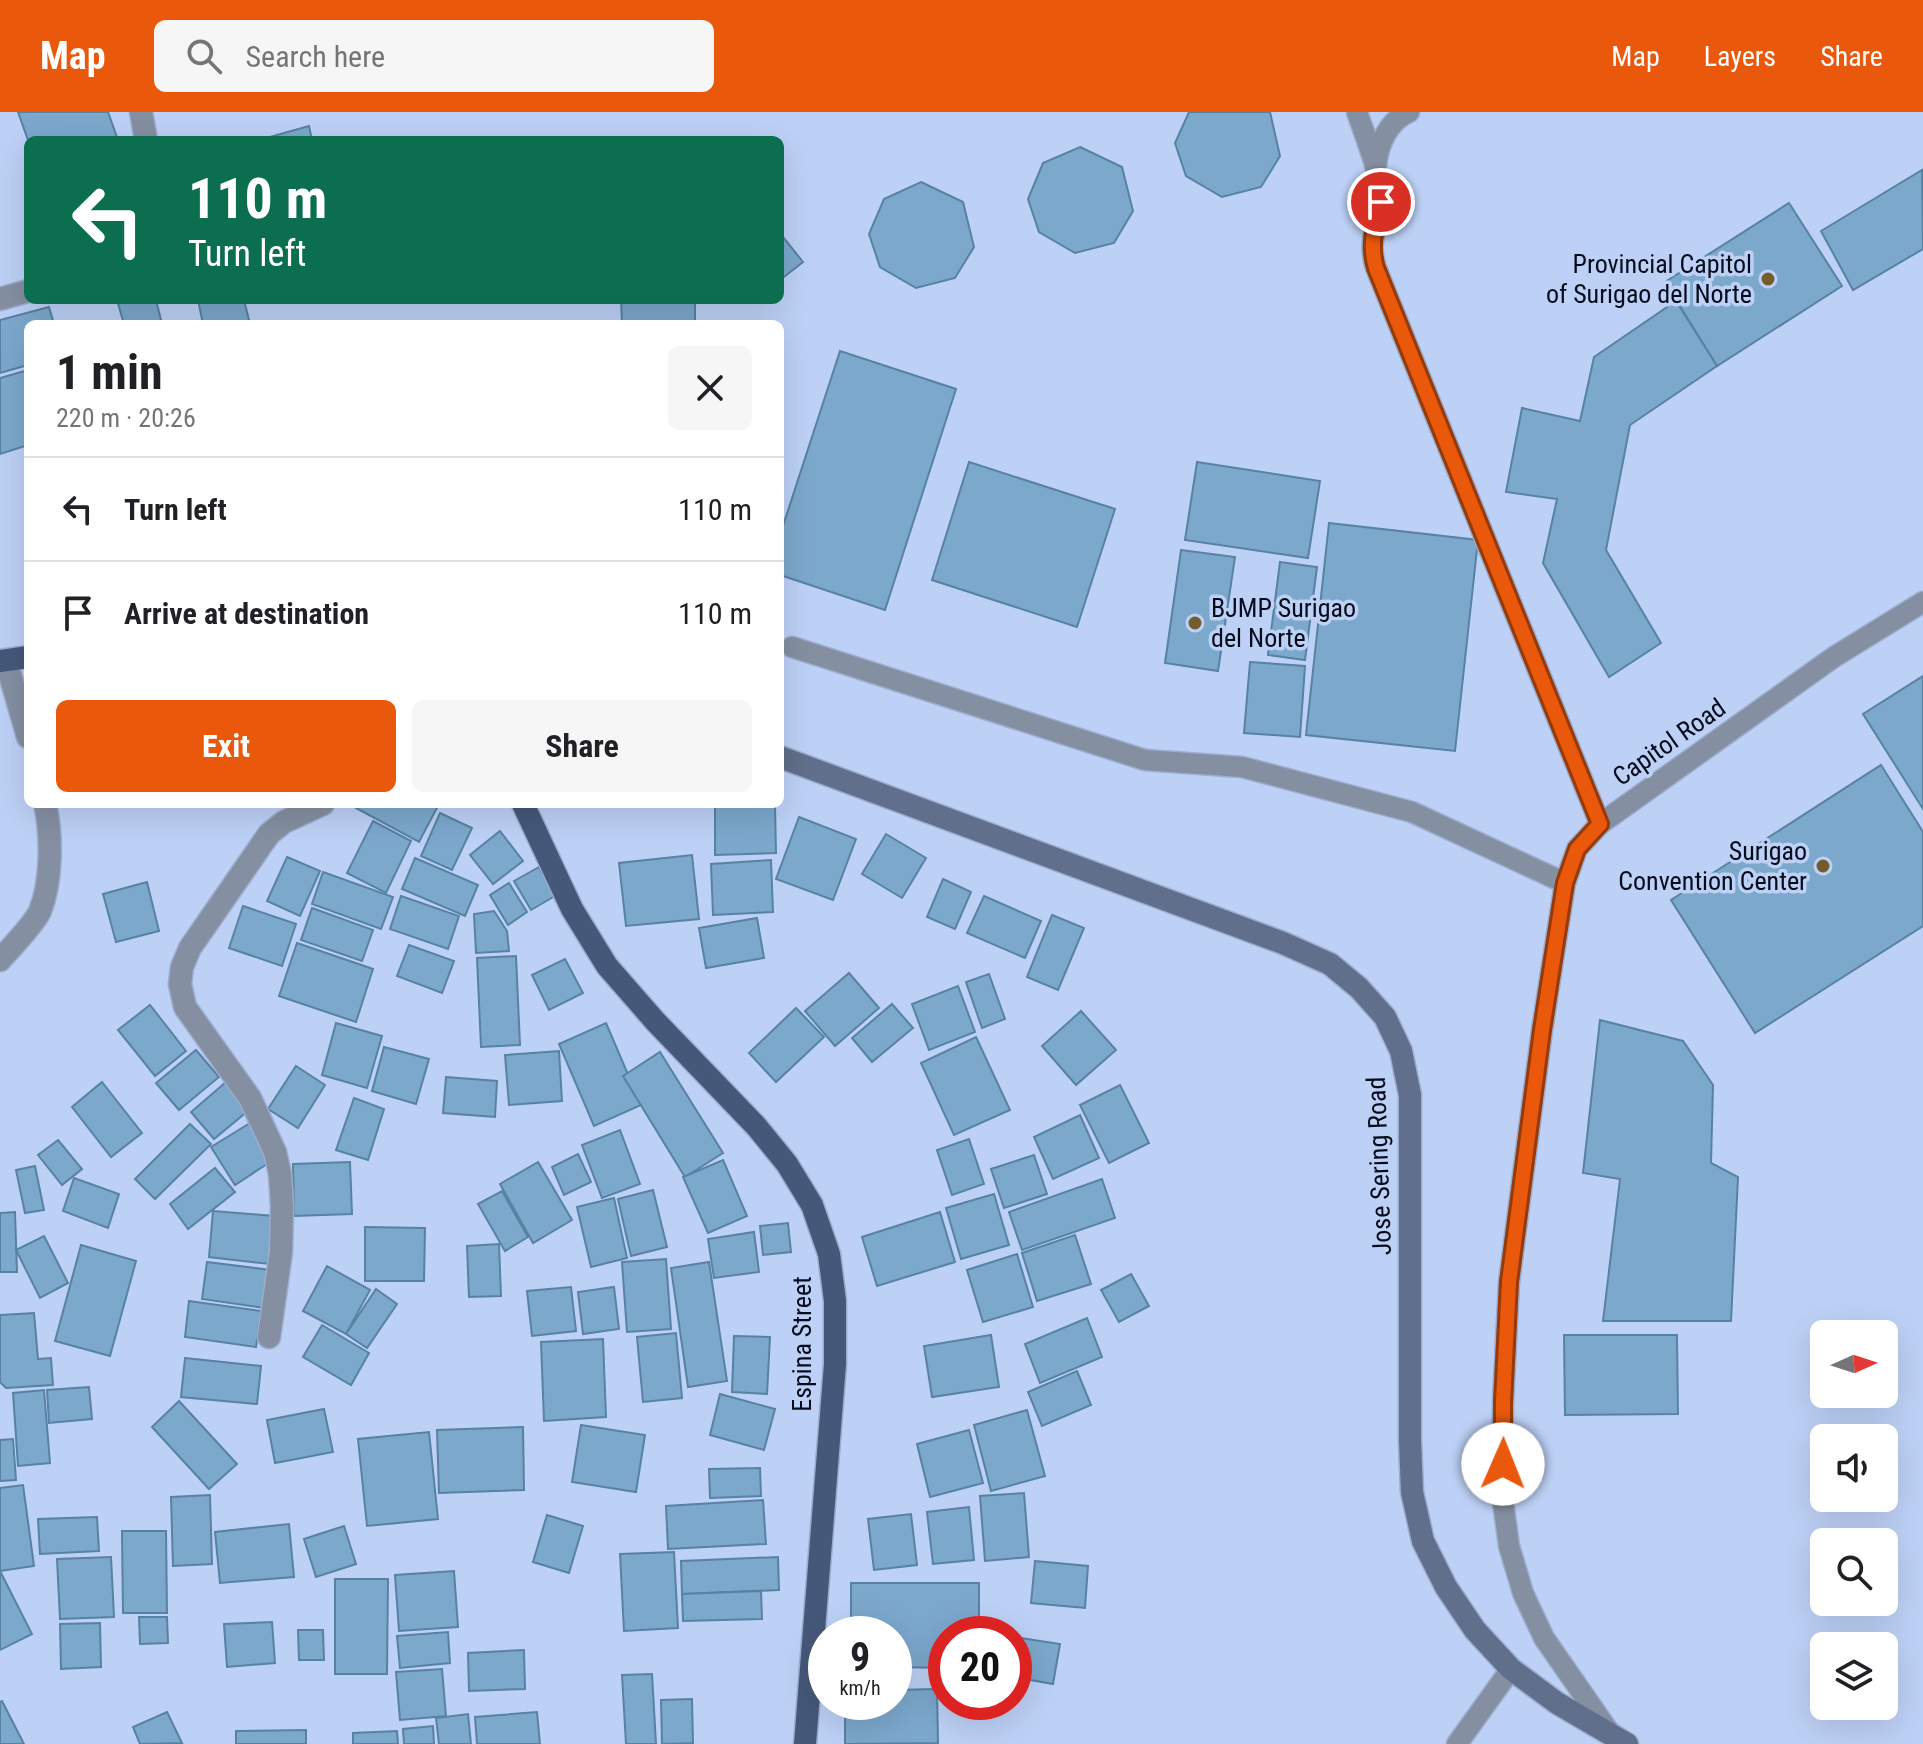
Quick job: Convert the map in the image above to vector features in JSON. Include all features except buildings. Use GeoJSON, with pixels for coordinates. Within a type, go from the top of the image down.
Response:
{"type":"FeatureCollection","features":[{"type":"Feature","properties":{"kind":"main road","name":"Jose Sering Road"},"geometry":{"type":"LineString","coordinates":[[784,758],[1283,943],[1330,964],[1359,988],[1385,1017],[1401,1051],[1410,1095],[1410,1440],[1412,1492],[1423,1541],[1446,1587],[1475,1630],[1511,1669],[1557,1703],[1619,1739]]}},
{"type":"Feature","properties":{"kind":"main road","name":"Espina Street"},"geometry":{"type":"LineString","coordinates":[[525,808],[572,909],[607,966],[756,1126],[787,1164],[812,1205],[829,1254],[835,1301],[835,1364],[805,1744]]}},
{"type":"Feature","properties":{"kind":"street"},"geometry":{"type":"LineString","coordinates":[[141,112],[145,136]]}},
{"type":"Feature","properties":{"kind":"street"},"geometry":{"type":"LineString","coordinates":[[0,299],[24,292]]}},
{"type":"Feature","properties":{"kind":"street"},"geometry":{"type":"LineString","coordinates":[[11,660],[24,719]]}},
{"type":"Feature","properties":{"kind":"street"},"geometry":{"type":"LineString","coordinates":[[0,960],[40,913],[48,872],[50,826],[46,808]]}},
{"type":"Feature","properties":{"kind":"street"},"geometry":{"type":"LineString","coordinates":[[269,1337],[281,1252],[282,1206],[275,1152],[250,1098],[185,1007],[180,984],[182,967],[190,948],[269,834],[314,808]]}},
{"type":"Feature","properties":{"kind":"lane"},"geometry":{"type":"LineString","coordinates":[[1357,112],[1380,186],[1381,202],[1372,239],[1376,268],[1600,824]]}},
{"type":"Feature","properties":{"kind":"lane"},"geometry":{"type":"LineString","coordinates":[[1375,170],[1377,149],[1387,132],[1409,112]]}},
{"type":"Feature","properties":{"kind":"lane","name":"Capitol Road"},"geometry":{"type":"LineString","coordinates":[[1619,1739],[1544,1638],[1523,1593],[1509,1546],[1502,1495],[1509,1282],[1565,883],[1577,849],[1600,824],[1834,657],[1923,602]]}},
{"type":"Feature","properties":{"kind":"lane"},"geometry":{"type":"LineString","coordinates":[[792,647],[1145,760],[1242,767],[1412,812],[1565,883]]}},
{"type":"Feature","properties":{"kind":"lane"},"geometry":{"type":"LineString","coordinates":[[1457,1744],[1511,1669]]}},
{"type":"Feature","properties":{"kind":"place","name":"Provincial Capitol of Surigao del Norte"},"geometry":{"type":"Point","coordinates":[1768,279]}},
{"type":"Feature","properties":{"kind":"place","name":"BJMP Surigao del Norte"},"geometry":{"type":"Point","coordinates":[1195,623]}},
{"type":"Feature","properties":{"kind":"place","name":"Surigao Convention Center"},"geometry":{"type":"Point","coordinates":[1823,866]}},
{"type":"Feature","properties":{"kind":"route"},"geometry":{"type":"LineString","coordinates":[[1381,202],[1372,239],[1376,268],[1600,824],[1577,849],[1565,883],[1542,1030],[1509,1282],[1503,1464]]}}]}
